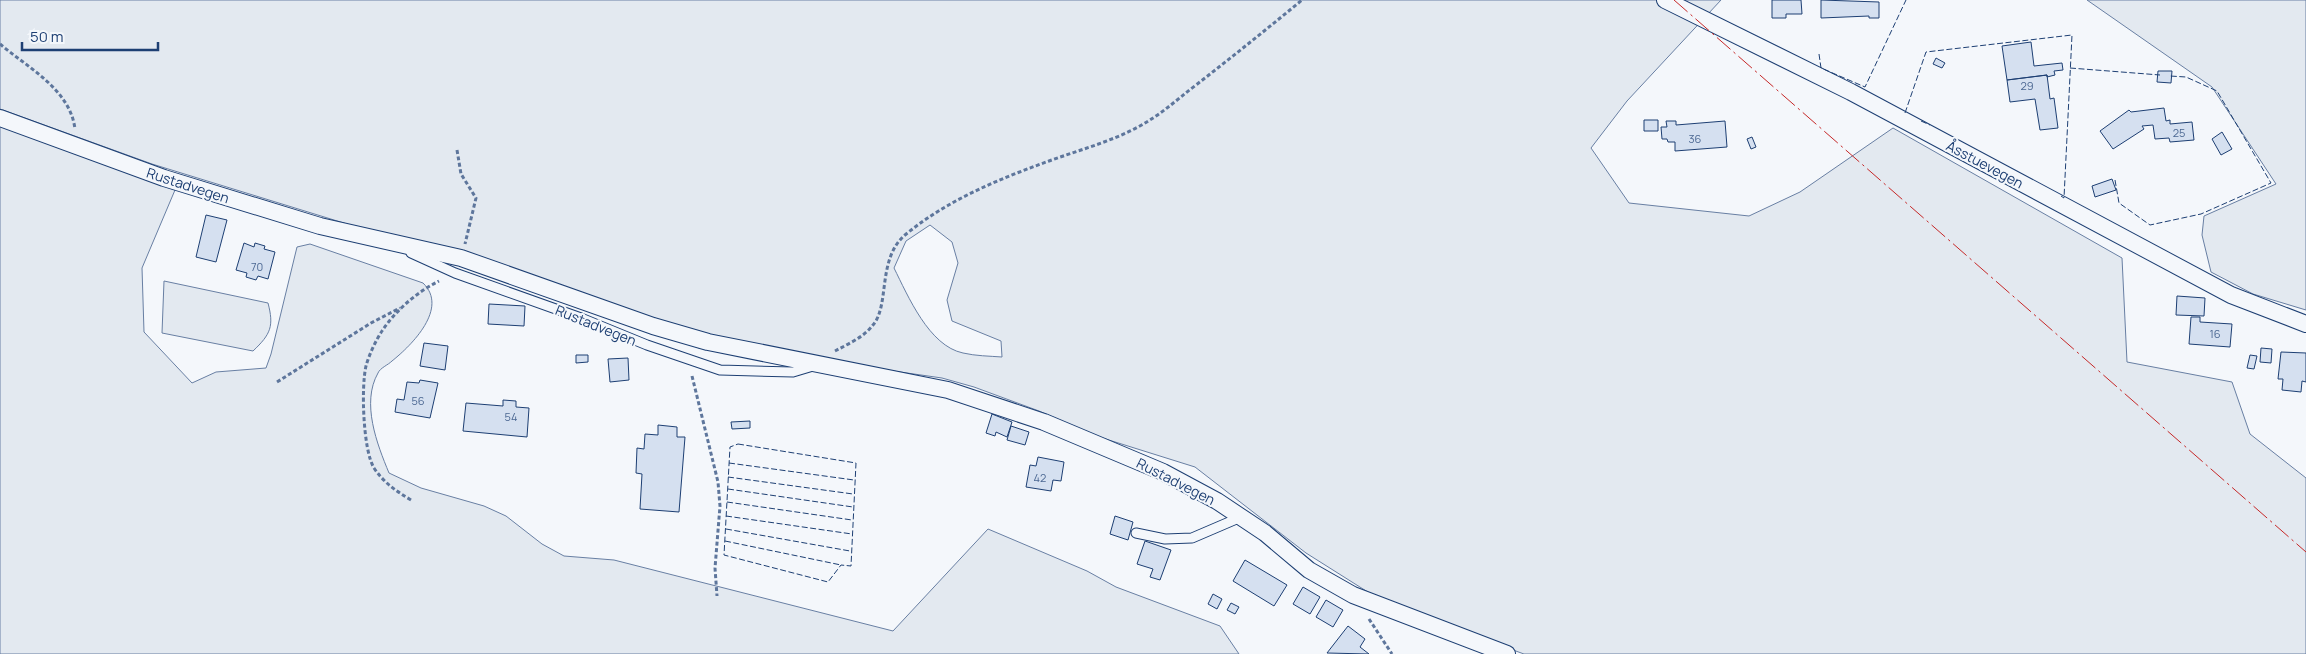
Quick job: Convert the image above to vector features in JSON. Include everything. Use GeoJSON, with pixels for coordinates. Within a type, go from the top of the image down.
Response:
{"type":"FeatureCollection","features":[{"type":"Feature","properties":{"kind":"street","name":"Åsstuevegen"},"geometry":{"type":"LineString","coordinates":[[1665,0],[1851,92],[2231,295],[2306,324]]}},
{"type":"Feature","properties":{"kind":"street","name":"Rustadvegen"},"geometry":{"type":"LineString","coordinates":[[0,118],[164,178],[320,226],[380,239],[708,342],[948,390],[1044,422],[1164,472],[1241,517],[1265,533],[1309,570],[1353,595],[1508,654]]}},
{"type":"Feature","properties":{"kind":"lane","name":"Rustadvegen"},"geometry":{"type":"LineString","coordinates":[[458,265],[647,345],[720,370],[793,372],[821,364]]}},
{"type":"Feature","properties":{"kind":"lane"},"geometry":{"type":"LineString","coordinates":[[1136,533],[1165,539],[1192,538],[1241,517]]}},
{"type":"Feature","properties":{"kind":"path"},"geometry":{"type":"LineString","coordinates":[[821,364],[823,357],[850,343],[873,326],[878,318],[887,266],[897,244],[910,231],[944,208],[973,192],[1041,164],[1105,142],[1137,128],[1165,112],[1302,0]]}},
{"type":"Feature","properties":{"kind":"path"},"geometry":{"type":"LineString","coordinates":[[0,44],[48,82],[66,101],[73,115],[76,147]]}},
{"type":"Feature","properties":{"kind":"path"},"geometry":{"type":"LineString","coordinates":[[277,382],[371,323],[402,307],[458,265],[476,198],[461,174],[457,150]]}},
{"type":"Feature","properties":{"kind":"path"},"geometry":{"type":"LineString","coordinates":[[402,307],[382,332],[366,366],[363,402],[365,435],[373,466],[392,489],[411,500]]}},
{"type":"Feature","properties":{"kind":"path"},"geometry":{"type":"LineString","coordinates":[[692,376],[718,482],[720,506],[715,568],[717,596]]}},
{"type":"Feature","properties":{"kind":"path"},"geometry":{"type":"LineString","coordinates":[[1353,595],[1392,654]]}},
{"type":"Feature","properties":{"kind":"shaded area"},"geometry":{"type":"Polygon","coordinates":[[[0,0],[1721,0],[1627,101],[1591,148],[1629,203],[1749,216],[1800,192],[1893,128],[2122,258],[2127,362],[2232,382],[2250,434],[2306,478],[2306,654],[1524,654],[1442,624],[1371,594],[1306,553],[1195,467],[1096,436],[1039,411],[974,387],[942,378],[795,357],[699,348],[581,300],[347,224],[152,164],[0,109],[0,0]],[[930,225],[906,241],[894,268],[921,318],[940,341],[963,353],[1002,357],[1001,341],[952,321],[947,300],[958,263],[952,242],[930,225]]]}},
{"type":"Feature","properties":{"kind":"shaded area"},"geometry":{"type":"Polygon","coordinates":[[[2087,0],[2306,0],[2306,310],[2253,294],[2211,272],[2202,235],[2204,216],[2276,184],[2212,87],[2087,0]]]}},
{"type":"Feature","properties":{"kind":"shaded area"},"geometry":{"type":"Polygon","coordinates":[[[0,125],[175,190],[142,268],[144,332],[192,383],[216,372],[266,368],[297,247],[310,244],[423,283],[430,293],[432,303],[425,325],[409,346],[379,371],[373,385],[371,410],[373,423],[389,473],[421,488],[484,506],[506,516],[542,544],[564,556],[614,560],[893,631],[988,529],[1087,571],[1116,587],[1220,626],[1239,654],[0,654],[0,125]]]}},
{"type":"Feature","properties":{"kind":"shaded area"},"geometry":{"type":"Polygon","coordinates":[[[164,281],[268,303],[271,318],[270,329],[264,340],[253,351],[162,333],[164,281]]]}},
{"type":"Feature","properties":{"kind":"building"},"geometry":{"type":"Polygon","coordinates":[[[1772,0],[1801,0],[1802,14],[1786,14],[1786,18],[1772,18],[1772,0]]]}},
{"type":"Feature","properties":{"kind":"building"},"geometry":{"type":"Polygon","coordinates":[[[1821,0],[1879,2],[1879,18],[1869,18],[1869,16],[1821,18],[1821,0]]]}},
{"type":"Feature","properties":{"kind":"building"},"geometry":{"type":"Polygon","coordinates":[[[2031,42],[2034,66],[2062,63],[2063,70],[2054,71],[2055,75],[2047,77],[2047,75],[2007,80],[2002,46],[2031,42]]]}},
{"type":"Feature","properties":{"kind":"building"},"geometry":{"type":"Polygon","coordinates":[[[1936,58],[1945,63],[1942,68],[1933,64],[1936,58]]]}},
{"type":"Feature","properties":{"kind":"building"},"geometry":{"type":"Polygon","coordinates":[[[2158,71],[2172,71],[2171,83],[2157,82],[2158,71]]]}},
{"type":"Feature","properties":{"kind":"building"},"geometry":{"type":"Polygon","coordinates":[[[2047,75],[2050,99],[2054,98],[2058,128],[2040,130],[2035,99],[2010,102],[2007,80],[2047,75]]]}},
{"type":"Feature","properties":{"kind":"building"},"geometry":{"type":"Polygon","coordinates":[[[2164,108],[2166,121],[2170,120],[2170,124],[2192,122],[2194,140],[2170,142],[2169,138],[2155,139],[2153,125],[2142,126],[2144,129],[2113,149],[2100,131],[2129,110],[2131,112],[2164,108]]]}},
{"type":"Feature","properties":{"kind":"building"},"geometry":{"type":"Polygon","coordinates":[[[1644,120],[1658,120],[1658,131],[1644,131],[1644,120]]]}},
{"type":"Feature","properties":{"kind":"building"},"geometry":{"type":"Polygon","coordinates":[[[1666,121],[1676,121],[1676,125],[1725,121],[1727,147],[1675,151],[1675,142],[1668,142],[1667,139],[1662,139],[1661,127],[1667,127],[1666,121]]]}},
{"type":"Feature","properties":{"kind":"building"},"geometry":{"type":"Polygon","coordinates":[[[2222,132],[2232,149],[2221,155],[2212,139],[2222,132]]]}},
{"type":"Feature","properties":{"kind":"building"},"geometry":{"type":"Polygon","coordinates":[[[1752,137],[1756,147],[1751,149],[1747,139],[1752,137]]]}},
{"type":"Feature","properties":{"kind":"building"},"geometry":{"type":"Polygon","coordinates":[[[2112,179],[2116,190],[2095,197],[2092,186],[2112,179]]]}},
{"type":"Feature","properties":{"kind":"building"},"geometry":{"type":"Polygon","coordinates":[[[206,215],[227,220],[216,262],[196,257],[206,215]]]}},
{"type":"Feature","properties":{"kind":"building"},"geometry":{"type":"Polygon","coordinates":[[[244,243],[254,247],[255,243],[265,246],[264,249],[275,252],[268,279],[258,276],[256,280],[246,277],[247,273],[236,270],[244,243]]]}},
{"type":"Feature","properties":{"kind":"building"},"geometry":{"type":"Polygon","coordinates":[[[2177,296],[2205,298],[2204,316],[2176,315],[2177,296]]]}},
{"type":"Feature","properties":{"kind":"building"},"geometry":{"type":"Polygon","coordinates":[[[489,304],[525,306],[524,326],[488,324],[489,304]]]}},
{"type":"Feature","properties":{"kind":"building"},"geometry":{"type":"Polygon","coordinates":[[[2191,317],[2200,317],[2200,322],[2232,324],[2230,347],[2189,344],[2191,317]]]}},
{"type":"Feature","properties":{"kind":"building"},"geometry":{"type":"Polygon","coordinates":[[[424,343],[448,346],[445,370],[420,366],[424,343]]]}},
{"type":"Feature","properties":{"kind":"building"},"geometry":{"type":"Polygon","coordinates":[[[2261,348],[2272,349],[2271,363],[2260,362],[2261,348]]]}},
{"type":"Feature","properties":{"kind":"building"},"geometry":{"type":"Polygon","coordinates":[[[2281,352],[2306,353],[2306,382],[2302,381],[2301,392],[2282,390],[2283,379],[2278,379],[2281,352]]]}},
{"type":"Feature","properties":{"kind":"building"},"geometry":{"type":"Polygon","coordinates":[[[576,355],[588,355],[588,362],[576,363],[576,355]]]}},
{"type":"Feature","properties":{"kind":"building"},"geometry":{"type":"Polygon","coordinates":[[[2250,355],[2257,356],[2254,369],[2247,368],[2250,355]]]}},
{"type":"Feature","properties":{"kind":"building"},"geometry":{"type":"Polygon","coordinates":[[[628,358],[629,380],[610,382],[608,359],[628,358]]]}},
{"type":"Feature","properties":{"kind":"building"},"geometry":{"type":"Polygon","coordinates":[[[420,380],[438,383],[430,418],[395,412],[397,399],[404,400],[407,382],[419,383],[420,380]]]}},
{"type":"Feature","properties":{"kind":"building"},"geometry":{"type":"Polygon","coordinates":[[[503,400],[516,401],[516,407],[529,408],[527,437],[463,431],[466,403],[503,406],[503,400]]]}},
{"type":"Feature","properties":{"kind":"building"},"geometry":{"type":"Polygon","coordinates":[[[992,414],[1012,422],[1007,437],[996,432],[995,436],[986,433],[992,414]]]}},
{"type":"Feature","properties":{"kind":"building"},"geometry":{"type":"Polygon","coordinates":[[[750,421],[750,428],[732,429],[731,422],[750,421]]]}},
{"type":"Feature","properties":{"kind":"building"},"geometry":{"type":"Polygon","coordinates":[[[658,425],[677,427],[677,437],[685,437],[679,512],[640,509],[642,474],[636,473],[637,448],[644,449],[645,434],[658,435],[658,425]]]}},
{"type":"Feature","properties":{"kind":"building"},"geometry":{"type":"Polygon","coordinates":[[[1011,426],[1029,432],[1025,445],[1007,440],[1011,426]]]}},
{"type":"Feature","properties":{"kind":"building"},"geometry":{"type":"Polygon","coordinates":[[[1038,457],[1064,462],[1061,481],[1053,480],[1051,491],[1026,487],[1030,465],[1036,466],[1038,457]]]}},
{"type":"Feature","properties":{"kind":"building"},"geometry":{"type":"Polygon","coordinates":[[[1115,516],[1133,522],[1128,540],[1110,534],[1115,516]]]}},
{"type":"Feature","properties":{"kind":"building"},"geometry":{"type":"Polygon","coordinates":[[[1145,541],[1171,550],[1160,580],[1150,577],[1153,569],[1137,564],[1145,541]]]}},
{"type":"Feature","properties":{"kind":"building"},"geometry":{"type":"Polygon","coordinates":[[[1245,560],[1287,585],[1274,606],[1233,581],[1245,560]]]}},
{"type":"Feature","properties":{"kind":"building"},"geometry":{"type":"Polygon","coordinates":[[[1303,587],[1320,597],[1310,614],[1293,604],[1303,587]]]}},
{"type":"Feature","properties":{"kind":"building"},"geometry":{"type":"Polygon","coordinates":[[[1213,594],[1222,599],[1217,609],[1208,604],[1213,594]]]}},
{"type":"Feature","properties":{"kind":"building"},"geometry":{"type":"Polygon","coordinates":[[[1326,600],[1343,610],[1333,627],[1316,617],[1326,600]]]}},
{"type":"Feature","properties":{"kind":"building"},"geometry":{"type":"Polygon","coordinates":[[[1231,603],[1239,607],[1235,614],[1227,610],[1231,603]]]}},
{"type":"Feature","properties":{"kind":"building"},"geometry":{"type":"Polygon","coordinates":[[[1348,626],[1365,639],[1360,647],[1369,654],[1327,653],[1348,626]]]}},
{"type":"Feature","properties":{"kind":"fence"},"geometry":{"type":"LineString","coordinates":[[1819,54],[1821,68],[1865,87],[1906,0]]}},
{"type":"Feature","properties":{"kind":"fence"},"geometry":{"type":"LineString","coordinates":[[1905,113],[1926,52],[2072,35],[2064,198],[2061,196]]}},
{"type":"Feature","properties":{"kind":"fence"},"geometry":{"type":"LineString","coordinates":[[2070,68],[2160,75]]}},
{"type":"Feature","properties":{"kind":"fence"},"geometry":{"type":"LineString","coordinates":[[2115,180],[2119,203],[2150,225],[2201,214],[2271,183],[2217,91],[2186,77],[2170,76]]}},
{"type":"Feature","properties":{"kind":"fence"},"geometry":{"type":"LineString","coordinates":[[1921,121],[1930,125]]}},
{"type":"Feature","properties":{"kind":"fence"},"geometry":{"type":"LineString","coordinates":[[738,444],[856,463],[851,566],[841,565],[828,582],[724,555],[730,447],[738,444]]}},
{"type":"Feature","properties":{"kind":"fence"},"geometry":{"type":"LineString","coordinates":[[729,463],[854,480]]}},
{"type":"Feature","properties":{"kind":"fence"},"geometry":{"type":"LineString","coordinates":[[728,477],[853,494]]}},
{"type":"Feature","properties":{"kind":"fence"},"geometry":{"type":"LineString","coordinates":[[728,489],[853,507]]}},
{"type":"Feature","properties":{"kind":"fence"},"geometry":{"type":"LineString","coordinates":[[727,502],[852,520]]}},
{"type":"Feature","properties":{"kind":"fence"},"geometry":{"type":"LineString","coordinates":[[726,516],[852,534]]}},
{"type":"Feature","properties":{"kind":"fence"},"geometry":{"type":"LineString","coordinates":[[726,529],[850,551]]}},
{"type":"Feature","properties":{"kind":"fence"},"geometry":{"type":"LineString","coordinates":[[725,541],[841,565]]}},
{"type":"Feature","properties":{"kind":"power"},"geometry":{"type":"LineString","coordinates":[[1674,0],[2306,552]]}}]}
